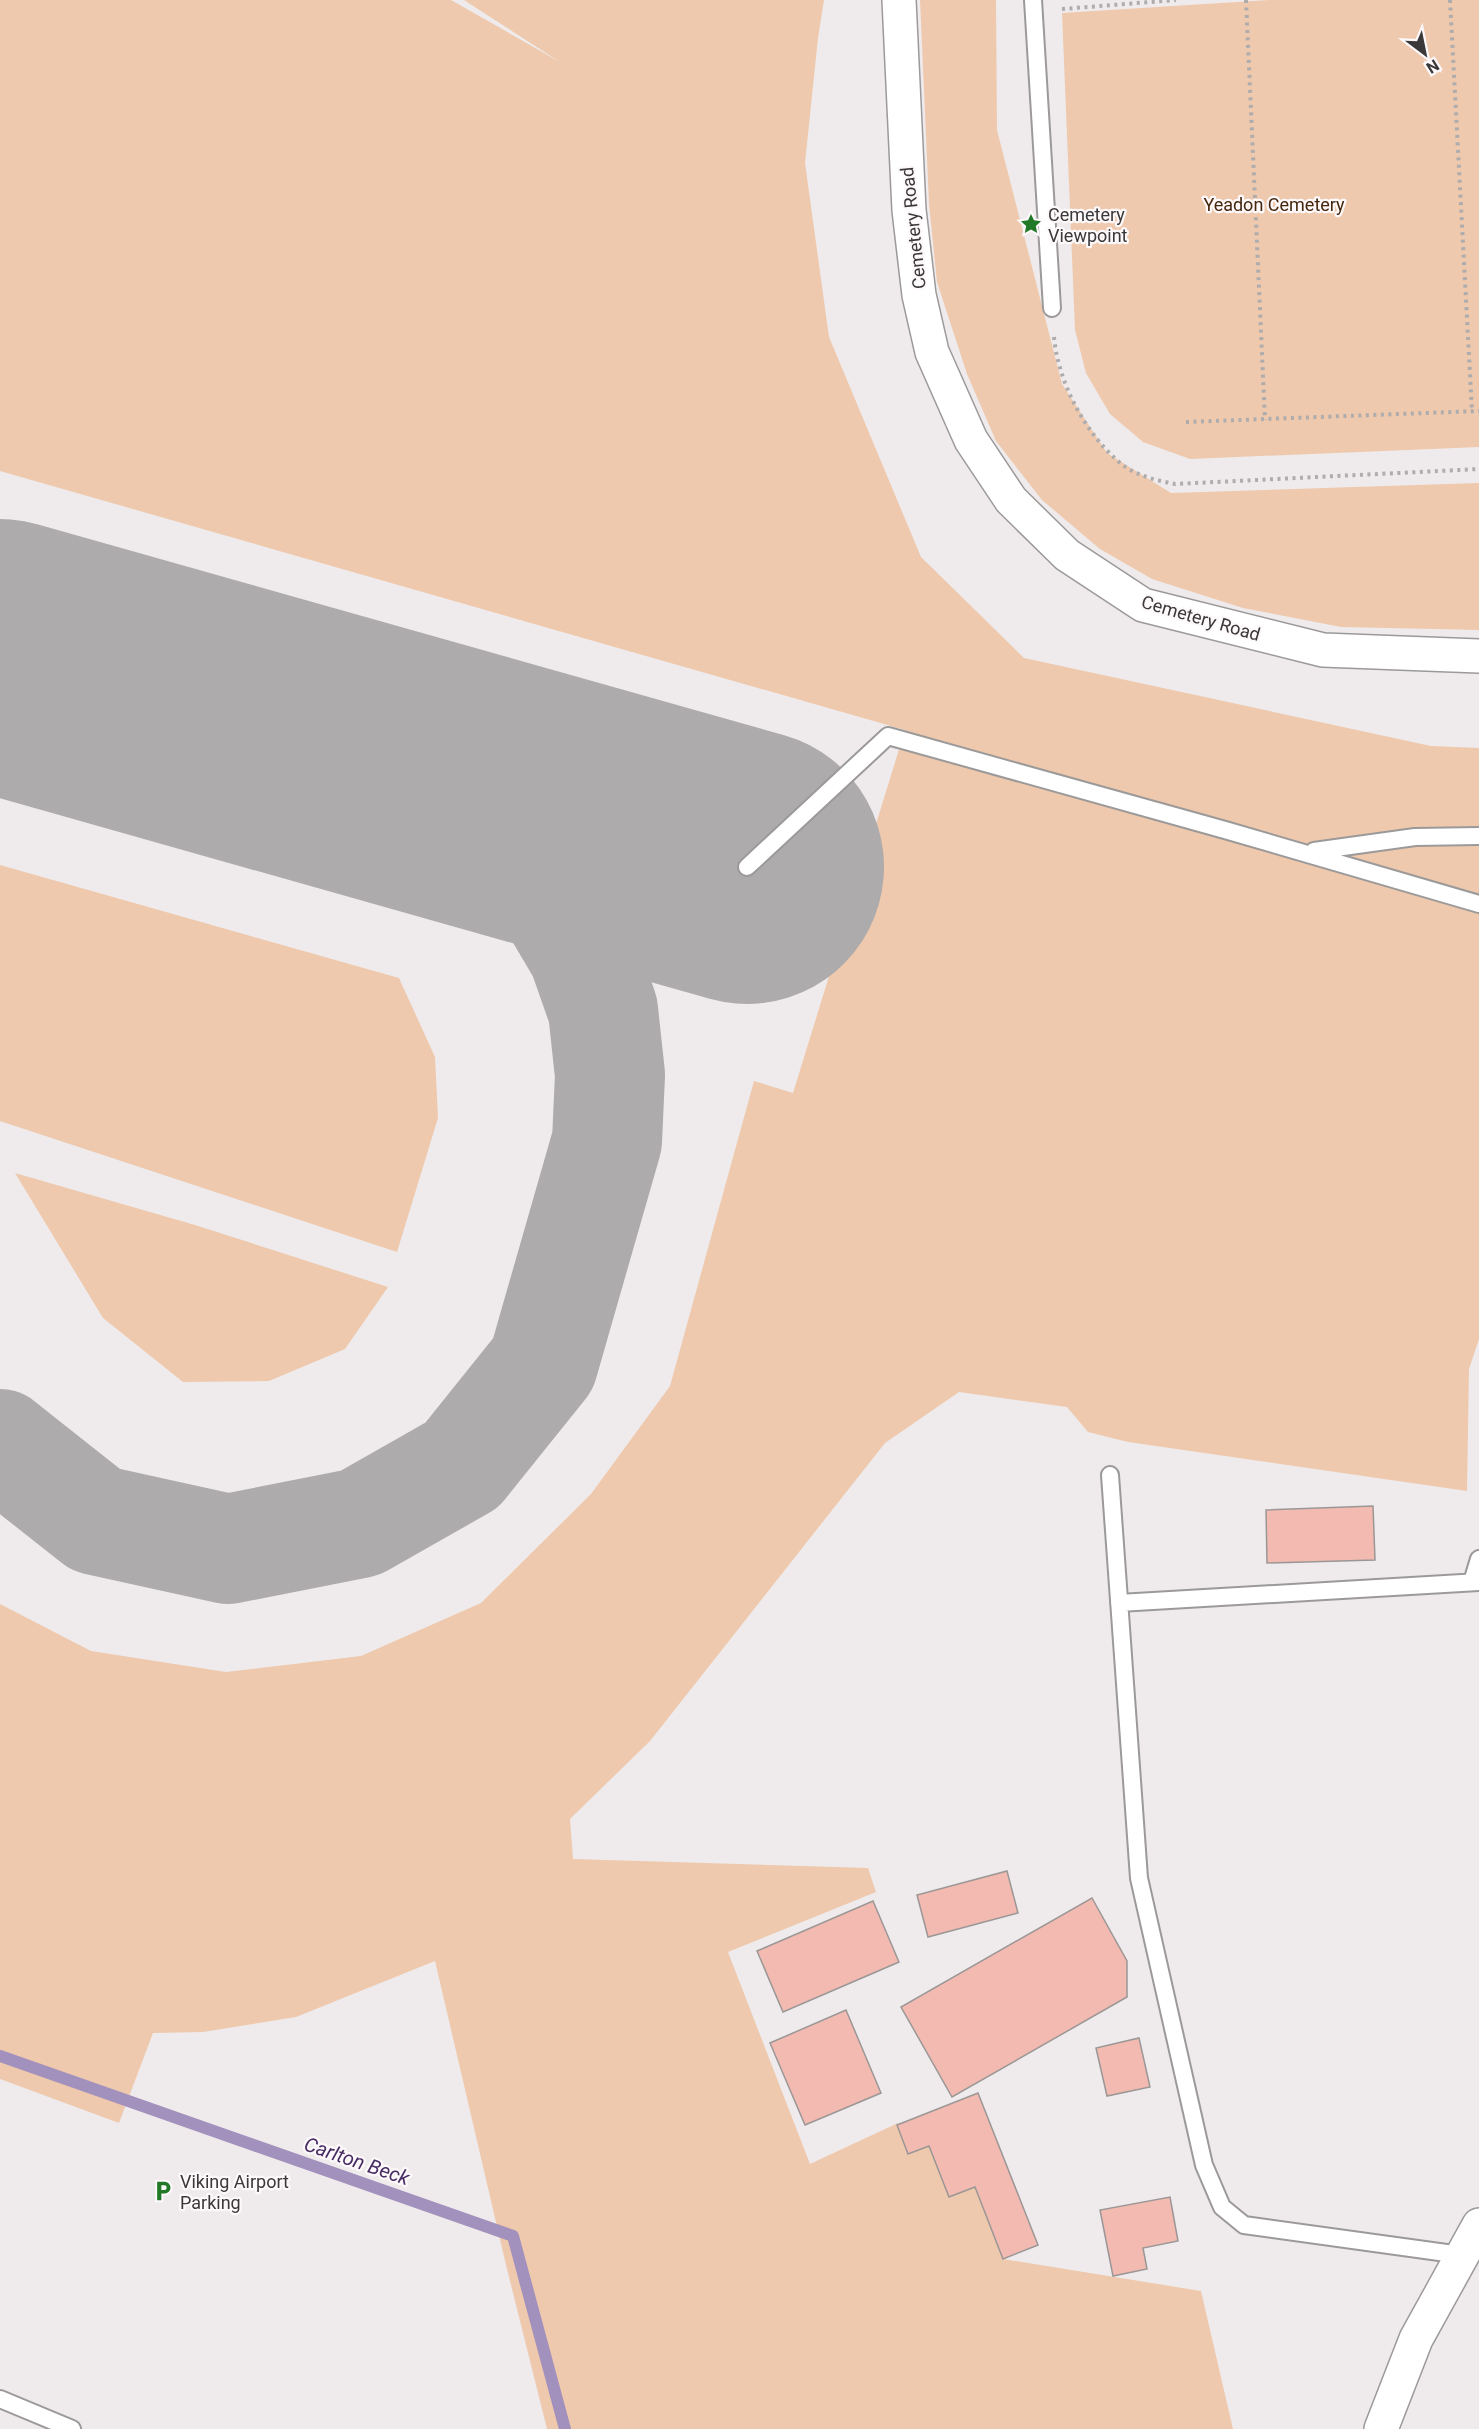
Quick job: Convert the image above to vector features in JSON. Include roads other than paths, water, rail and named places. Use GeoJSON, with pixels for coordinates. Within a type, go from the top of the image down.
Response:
{"type":"FeatureCollection","features":[{"type":"Feature","properties":{"kind":"street","name":"Cemetery Road"},"geometry":{"type":"LineString","coordinates":[[899,0],[909,210],[921,307],[932,352],[971,440],[1011,500],[1067,555],[1143,605],[1323,650],[1479,656]]}},
{"type":"Feature","properties":{"kind":"street"},"geometry":{"type":"LineString","coordinates":[[1382,2429],[1416,2339],[1479,2225]]}},
{"type":"Feature","properties":{"kind":"lane"},"geometry":{"type":"LineString","coordinates":[[1034,6],[1052,308]]}},
{"type":"Feature","properties":{"kind":"lane"},"geometry":{"type":"LineString","coordinates":[[747,867],[888,736],[1304,852],[1479,904]]}},
{"type":"Feature","properties":{"kind":"lane"},"geometry":{"type":"LineString","coordinates":[[1304,852],[1415,837],[1479,836]]}},
{"type":"Feature","properties":{"kind":"lane"},"geometry":{"type":"LineString","coordinates":[[1110,1475],[1139,1878],[1204,2165],[1222,2207],[1244,2225],[1461,2255]]}},
{"type":"Feature","properties":{"kind":"lane"},"geometry":{"type":"LineString","coordinates":[[1119,1604],[1475,1582],[1479,1558]]}},
{"type":"Feature","properties":{"kind":"lane"},"geometry":{"type":"LineString","coordinates":[[0,2399],[72,2429]]}},
{"type":"Feature","properties":{"kind":"waterway","name":"Carlton Beck"},"geometry":{"type":"LineString","coordinates":[[0,2056],[513,2236],[565,2429]]}},
{"type":"Feature","properties":{"kind":"place","name":"Cemetery Viewpoint"},"geometry":{"type":"Point","coordinates":[1031,224]}},
{"type":"Feature","properties":{"kind":"place","name":"Viking Airport Parking"},"geometry":{"type":"Point","coordinates":[163,2191]}},
{"type":"Feature","properties":{"kind":"park label","name":"Yeadon Cemetery"},"geometry":{"type":"Point","coordinates":[1274,204]}}]}
